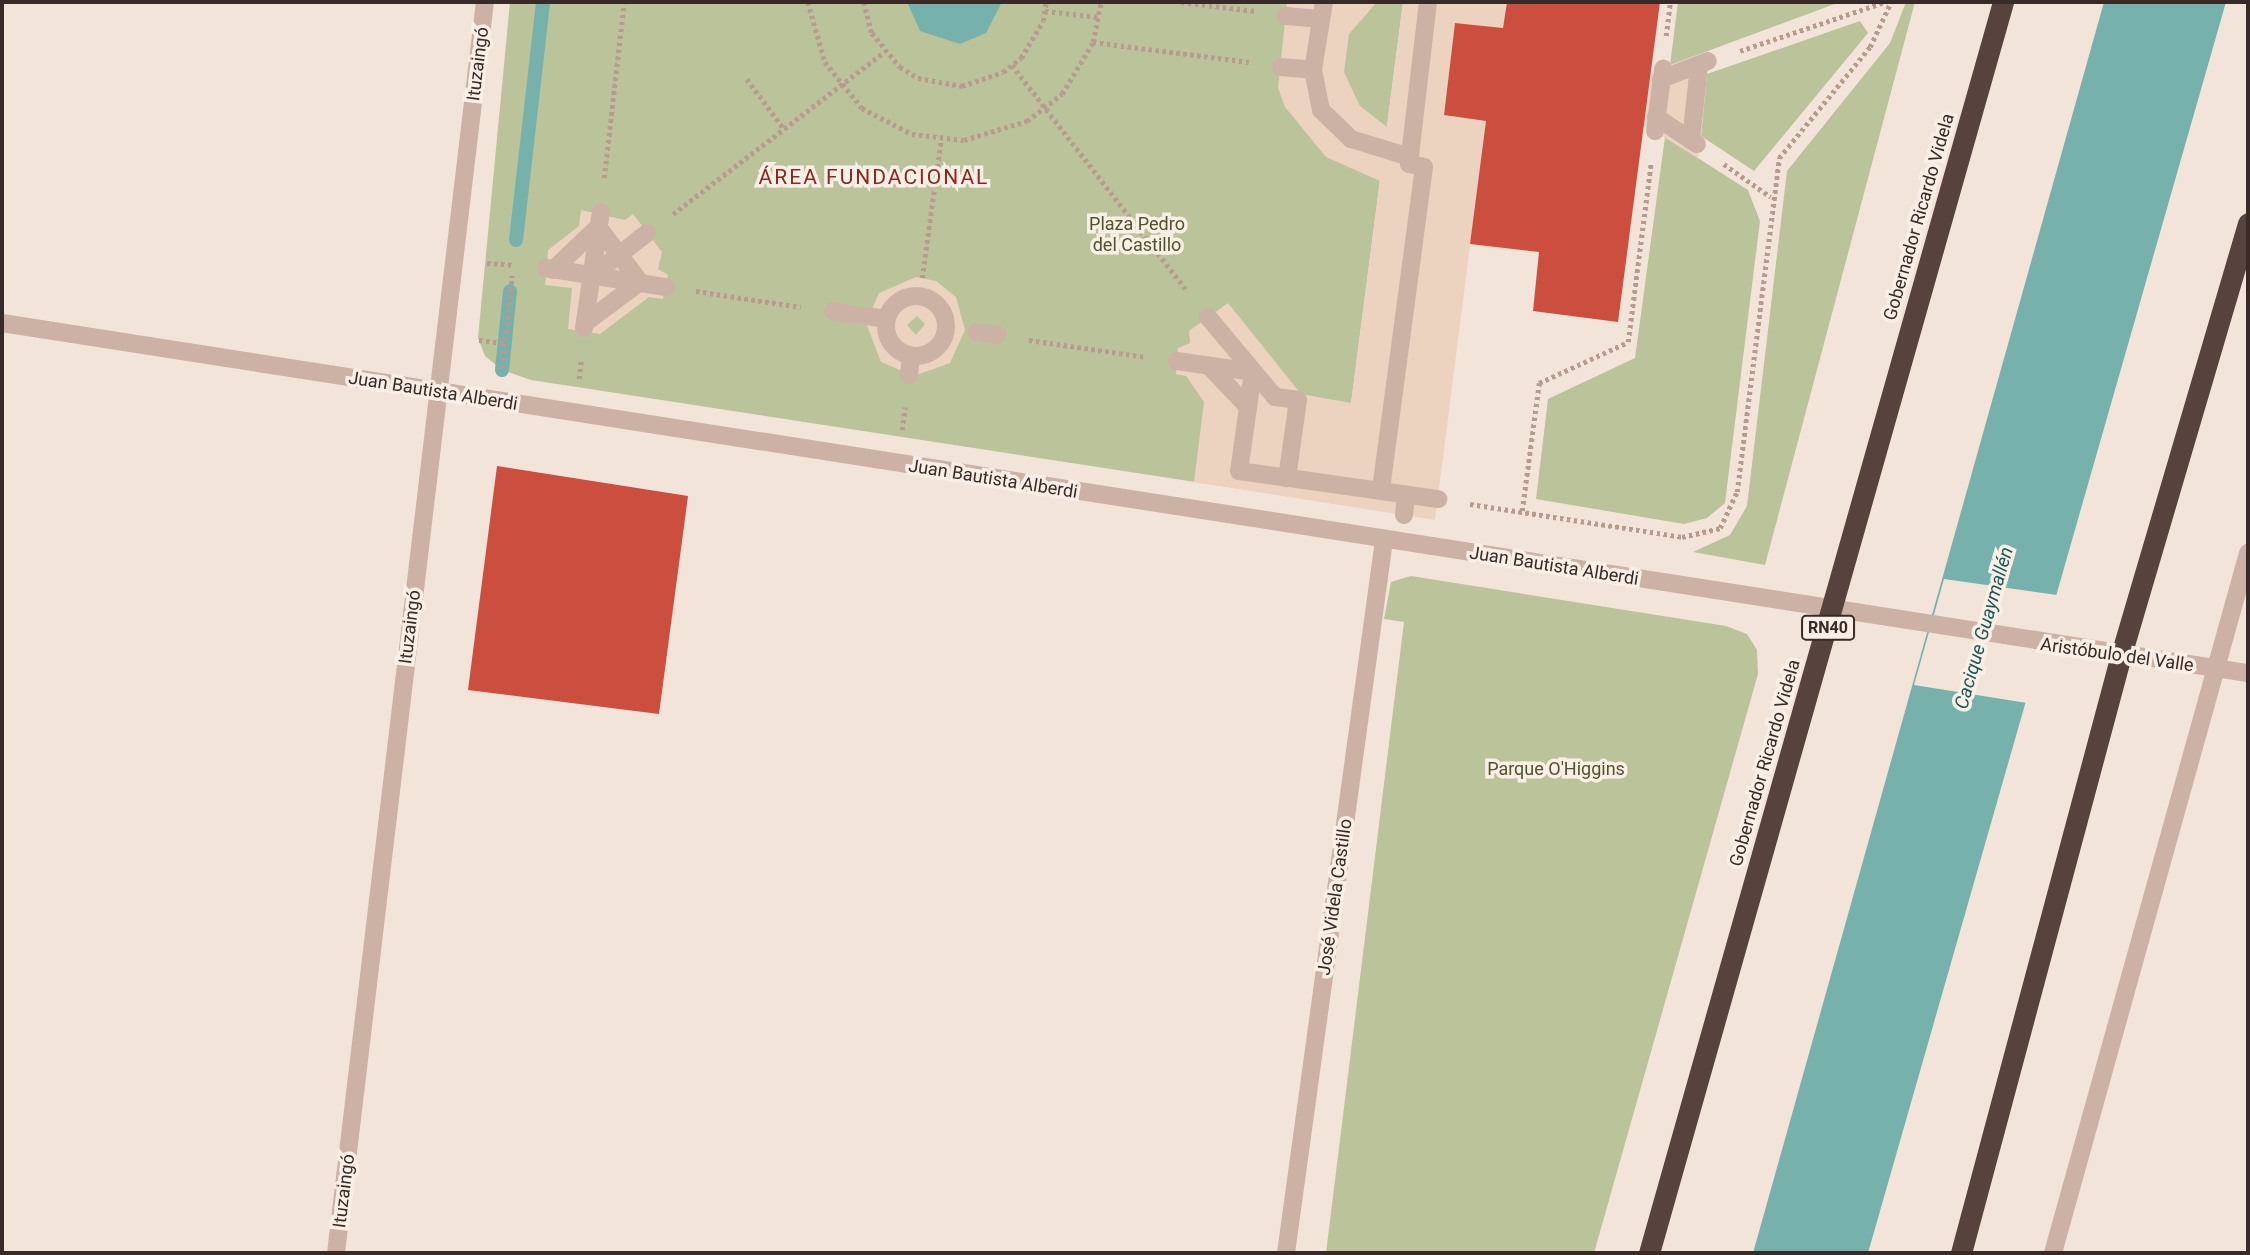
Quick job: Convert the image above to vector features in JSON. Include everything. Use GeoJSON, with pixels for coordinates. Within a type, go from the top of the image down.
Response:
{"type":"FeatureCollection","features":[{"type":"Feature","properties":{"kind":"highway","name":"Gobernador Ricardo Videla"},"geometry":{"type":"LineString","coordinates":[[1649,1253],[2003,2]]}},
{"type":"Feature","properties":{"kind":"highway"},"geometry":{"type":"LineString","coordinates":[[1961,1253],[2121,656],[2248,223]]}},
{"type":"Feature","properties":{"kind":"street","name":"Ituzaingó"},"geometry":{"type":"LineString","coordinates":[[336,1253],[485,2]]}},
{"type":"Feature","properties":{"kind":"street"},"geometry":{"type":"LineString","coordinates":[[1381,491],[1424,167],[1409,164],[1428,2]]}},
{"type":"Feature","properties":{"kind":"street"},"geometry":{"type":"LineString","coordinates":[[1286,16],[1322,10],[1313,70],[1314,93],[1334,126],[1372,149],[1410,157]]}},
{"type":"Feature","properties":{"kind":"street"},"geometry":{"type":"LineString","coordinates":[[1704,63],[1695,143],[1656,124],[1662,74],[1704,63]]}},
{"type":"Feature","properties":{"kind":"street"},"geometry":{"type":"LineString","coordinates":[[1281,66],[1313,70]]}},
{"type":"Feature","properties":{"kind":"street"},"geometry":{"type":"LineString","coordinates":[[599,220],[619,255],[640,282]]}},
{"type":"Feature","properties":{"kind":"street"},"geometry":{"type":"LineString","coordinates":[[599,220],[549,269],[665,287]]}},
{"type":"Feature","properties":{"kind":"street"},"geometry":{"type":"LineString","coordinates":[[599,220],[585,327],[640,282]]}},
{"type":"Feature","properties":{"kind":"street"},"geometry":{"type":"LineString","coordinates":[[592,276],[647,233]]}},
{"type":"Feature","properties":{"kind":"street"},"geometry":{"type":"LineString","coordinates":[[920,296],[922,278]]}},
{"type":"Feature","properties":{"kind":"street"},"geometry":{"type":"LineString","coordinates":[[920,296],[940,307],[946,327],[933,351],[911,355],[888,339],[886,319],[897,302],[920,296]]}},
{"type":"Feature","properties":{"kind":"street"},"geometry":{"type":"LineString","coordinates":[[833,311],[886,319]]}},
{"type":"Feature","properties":{"kind":"street"},"geometry":{"type":"LineString","coordinates":[[1208,317],[1275,397],[1298,400],[1287,478]]}},
{"type":"Feature","properties":{"kind":"street","name":"Juan Bautista Alberdi"},"geometry":{"type":"LineString","coordinates":[[2,323],[1985,635]]}},
{"type":"Feature","properties":{"kind":"street"},"geometry":{"type":"LineString","coordinates":[[946,327],[998,335]]}},
{"type":"Feature","properties":{"kind":"street"},"geometry":{"type":"LineString","coordinates":[[909,375],[911,355]]}},
{"type":"Feature","properties":{"kind":"street"},"geometry":{"type":"LineString","coordinates":[[1177,361],[1253,372]]}},
{"type":"Feature","properties":{"kind":"street"},"geometry":{"type":"LineString","coordinates":[[1209,366],[1248,407]]}},
{"type":"Feature","properties":{"kind":"street"},"geometry":{"type":"LineString","coordinates":[[1253,372],[1239,471],[1438,499]]}},
{"type":"Feature","properties":{"kind":"street"},"geometry":{"type":"LineString","coordinates":[[1404,515],[1406,495]]}},
{"type":"Feature","properties":{"kind":"street","name":"José Videla Castillo"},"geometry":{"type":"LineString","coordinates":[[1286,1253],[1384,540]]}},
{"type":"Feature","properties":{"kind":"street"},"geometry":{"type":"LineString","coordinates":[[2053,1253],[2248,553]]}},
{"type":"Feature","properties":{"kind":"street","name":"Aristóbulo del Valle"},"geometry":{"type":"LineString","coordinates":[[1985,635],[2248,673]]}},
{"type":"Feature","properties":{"kind":"path"},"geometry":{"type":"LineString","coordinates":[[599,220],[624,2]]}},
{"type":"Feature","properties":{"kind":"path"},"geometry":{"type":"LineString","coordinates":[[808,2],[814,35],[840,85],[886,124],[941,140],[986,137],[1046,109],[1074,79],[1093,42],[1101,2]]}},
{"type":"Feature","properties":{"kind":"path"},"geometry":{"type":"LineString","coordinates":[[864,2],[884,52],[918,78],[940,84],[984,82],[1012,65],[1034,41],[1046,2]]}},
{"type":"Feature","properties":{"kind":"path"},"geometry":{"type":"LineString","coordinates":[[1181,2],[1286,16]]}},
{"type":"Feature","properties":{"kind":"path"},"geometry":{"type":"LineString","coordinates":[[1704,63],[1885,2]]}},
{"type":"Feature","properties":{"kind":"path"},"geometry":{"type":"LineString","coordinates":[[1438,499],[1682,537],[1720,528],[1737,492],[1779,158],[1870,47],[1891,2]]}},
{"type":"Feature","properties":{"kind":"path"},"geometry":{"type":"LineString","coordinates":[[1045,11],[1099,17]]}},
{"type":"Feature","properties":{"kind":"path"},"geometry":{"type":"LineString","coordinates":[[1093,42],[1281,66]]}},
{"type":"Feature","properties":{"kind":"path"},"geometry":{"type":"LineString","coordinates":[[647,233],[884,52]]}},
{"type":"Feature","properties":{"kind":"path"},"geometry":{"type":"LineString","coordinates":[[1012,65],[1208,317]]}},
{"type":"Feature","properties":{"kind":"path"},"geometry":{"type":"LineString","coordinates":[[747,79],[784,129]]}},
{"type":"Feature","properties":{"kind":"path"},"geometry":{"type":"LineString","coordinates":[[1522,511],[1539,383],[1628,342],[1656,124]]}},
{"type":"Feature","properties":{"kind":"path"},"geometry":{"type":"LineString","coordinates":[[922,278],[941,140]]}},
{"type":"Feature","properties":{"kind":"path"},"geometry":{"type":"LineString","coordinates":[[1695,143],[1772,198]]}},
{"type":"Feature","properties":{"kind":"path"},"geometry":{"type":"LineString","coordinates":[[502,370],[513,265]]}},
{"type":"Feature","properties":{"kind":"path"},"geometry":{"type":"LineString","coordinates":[[665,287],[833,311]]}},
{"type":"Feature","properties":{"kind":"path"},"geometry":{"type":"LineString","coordinates":[[998,335],[1177,361]]}},
{"type":"Feature","properties":{"kind":"path"},"geometry":{"type":"LineString","coordinates":[[479,340],[505,343]]}},
{"type":"Feature","properties":{"kind":"green space","name":"Plaza Pedro del Castillo"},"geometry":{"type":"Polygon","coordinates":[[[510,2],[1403,2],[1338,504],[531,380],[502,370],[485,356],[478,338],[510,2]]]}},
{"type":"Feature","properties":{"kind":"green space"},"geometry":{"type":"Polygon","coordinates":[[[1678,2],[1840,2],[1670,65],[1678,2]]]}},
{"type":"Feature","properties":{"kind":"green space"},"geometry":{"type":"Polygon","coordinates":[[[1906,2],[1915,2],[1765,565],[1693,552],[1730,535],[1747,506],[1787,171],[1890,43],[1906,2]]]}},
{"type":"Feature","properties":{"kind":"green space"},"geometry":{"type":"Polygon","coordinates":[[[1860,21],[1868,33],[1754,171],[1701,136],[1707,74],[1860,21]]]}},
{"type":"Feature","properties":{"kind":"green space"},"geometry":{"type":"Polygon","coordinates":[[[1665,137],[1748,190],[1760,221],[1725,503],[1707,518],[1684,524],[1536,499],[1548,399],[1635,358],[1665,137]]]}},
{"type":"Feature","properties":{"kind":"green space","name":"Parque O'Higgins"},"geometry":{"type":"Polygon","coordinates":[[[1411,576],[1726,626],[1747,634],[1757,650],[1758,674],[1594,1253],[1326,1253],[1404,622],[1384,619],[1391,582],[1411,576]]]}},
{"type":"Feature","properties":{"kind":"shaded area"},"geometry":{"type":"Polygon","coordinates":[[[1287,2],[1377,2],[1349,34],[1344,72],[1360,106],[1387,127],[1403,2],[1507,2],[1503,28],[1455,23],[1444,115],[1486,121],[1435,520],[1194,482],[1204,402],[1186,376],[1176,374],[1178,348],[1190,343],[1189,331],[1228,303],[1301,394],[1351,403],[1380,181],[1326,157],[1285,107],[1278,88],[1287,2]]]}},
{"type":"Feature","properties":{"kind":"shaded area"},"geometry":{"type":"Polygon","coordinates":[[[1709,51],[1698,158],[1644,125],[1651,74],[1709,51]]]}},
{"type":"Feature","properties":{"kind":"shaded area"},"geometry":{"type":"Polygon","coordinates":[[[581,210],[625,220],[633,214],[662,252],[658,269],[668,275],[663,299],[649,297],[600,334],[568,329],[572,288],[545,285],[548,250],[579,226],[581,210]]]}},
{"type":"Feature","properties":{"kind":"shaded area"},"geometry":{"type":"Polygon","coordinates":[[[916,277],[936,281],[956,297],[965,330],[950,363],[914,376],[881,362],[866,323],[879,293],[916,277]],[[917,316],[907,325],[916,335],[925,324],[917,316]]]}},
{"type":"Feature","properties":{"kind":"water"},"geometry":{"type":"Polygon","coordinates":[[[907,2],[1002,2],[986,33],[960,44],[920,31],[907,2]]]}},
{"type":"Feature","properties":{"kind":"water","name":"Cacique Guaymallén"},"geometry":{"type":"Polygon","coordinates":[[[2104,2],[2226,2],[1868,1253],[1753,1253],[2104,2]]]}},
{"type":"Feature","properties":{"kind":"pier"},"geometry":{"type":"Polygon","coordinates":[[[1944,579],[2057,595],[2027,703],[1914,685],[1944,579]]]}},
{"type":"Feature","properties":{"kind":"building"},"geometry":{"type":"Polygon","coordinates":[[[1507,2],[1660,2],[1618,322],[1533,311],[1539,252],[1470,244],[1486,121],[1444,115],[1455,23],[1503,28],[1507,2]]]}},
{"type":"Feature","properties":{"kind":"building"},"geometry":{"type":"Polygon","coordinates":[[[497,466],[688,496],[659,714],[468,690],[497,466]]]}},
{"type":"Feature","properties":{"kind":"waterway"},"geometry":{"type":"LineString","coordinates":[[516,240],[543,2]]}},
{"type":"Feature","properties":{"kind":"waterway"},"geometry":{"type":"LineString","coordinates":[[502,370],[510,291]]}},
{"type":"Feature","properties":{"kind":"district","name":"ÁREA FUNDACIONAL"},"geometry":{"type":"Point","coordinates":[874,177]}}]}
